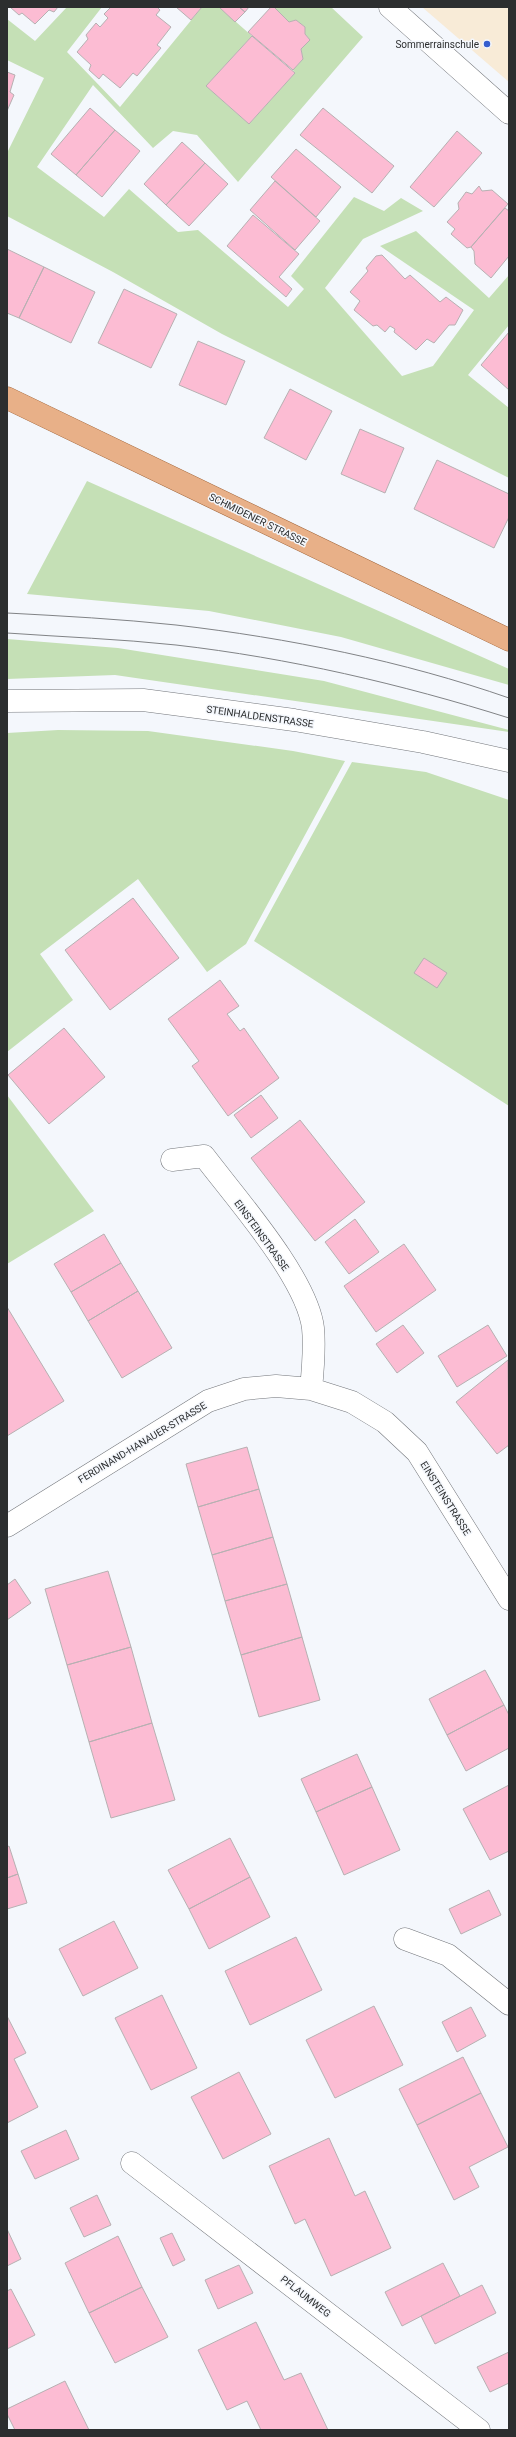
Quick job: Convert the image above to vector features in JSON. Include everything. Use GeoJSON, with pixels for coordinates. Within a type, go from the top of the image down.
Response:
{"type":"FeatureCollection","features":[{"type":"Feature","properties":{"kind":"main road","name":"SCHMIDENER STRASSE"},"geometry":{"type":"LineString","coordinates":[[7,398],[509,640]]}},
{"type":"Feature","properties":{"kind":"street"},"geometry":{"type":"LineString","coordinates":[[390,7],[509,113]]}},
{"type":"Feature","properties":{"kind":"street","name":"STEINHALDENSTRASSE"},"geometry":{"type":"LineString","coordinates":[[7,701],[143,700],[294,720],[423,742],[509,761]]}},
{"type":"Feature","properties":{"kind":"street","name":"EINSTEINSTRASSE"},"geometry":{"type":"LineString","coordinates":[[172,1160],[204,1156],[284,1262],[304,1299],[313,1327],[311,1389],[352,1402],[385,1422],[417,1452],[509,1599]]}},
{"type":"Feature","properties":{"kind":"street","name":"FERDINAND-HANAUER-STRASSE"},"geometry":{"type":"LineString","coordinates":[[7,1526],[208,1401],[244,1389],[276,1386],[311,1389]]}},
{"type":"Feature","properties":{"kind":"street"},"geometry":{"type":"LineString","coordinates":[[405,1939],[448,1955],[509,2004]]}},
{"type":"Feature","properties":{"kind":"street","name":"PFLAUMWEG"},"geometry":{"type":"LineString","coordinates":[[132,2163],[479,2430]]}},
{"type":"Feature","properties":{"kind":"shaded area","name":"Sommerrainschule"},"geometry":{"type":"Polygon","coordinates":[[[422,7],[509,7],[509,82],[422,7]]]}},
{"type":"Feature","properties":{"kind":"green space"},"geometry":{"type":"Polygon","coordinates":[[[67,7],[102,7],[67,52],[120,107],[202,7],[219,7],[252,36],[206,86],[249,124],[295,73],[293,70],[303,59],[301,49],[310,40],[305,34],[305,27],[296,20],[289,22],[274,7],[331,7],[363,37],[238,182],[197,135],[173,131],[153,148],[93,85],[37,167],[104,217],[129,189],[178,232],[198,230],[288,307],[304,289],[291,276],[354,197],[384,211],[401,198],[423,211],[363,239],[325,288],[402,376],[433,366],[474,310],[380,246],[416,231],[489,298],[509,275],[509,325],[468,375],[509,408],[509,478],[222,334],[113,272],[7,216],[7,153],[44,78],[7,60],[7,19],[35,41],[67,7]]]}},
{"type":"Feature","properties":{"kind":"green space"},"geometry":{"type":"Polygon","coordinates":[[[87,481],[509,669],[509,685],[341,637],[209,611],[27,594],[87,481]]]}},
{"type":"Feature","properties":{"kind":"green space"},"geometry":{"type":"Polygon","coordinates":[[[7,639],[118,648],[324,681],[509,730],[509,732],[115,675],[7,679],[7,639]]]}},
{"type":"Feature","properties":{"kind":"green space"},"geometry":{"type":"Polygon","coordinates":[[[58,730],[148,731],[293,751],[345,761],[246,944],[207,972],[138,879],[40,954],[73,1000],[7,1052],[7,733],[58,730]]]}},
{"type":"Feature","properties":{"kind":"green space"},"geometry":{"type":"Polygon","coordinates":[[[352,762],[426,772],[509,800],[509,1106],[254,941],[352,762]]]}},
{"type":"Feature","properties":{"kind":"green space"},"geometry":{"type":"Polygon","coordinates":[[[7,1095],[94,1211],[7,1264],[7,1095]]]}},
{"type":"Feature","properties":{"kind":"building"},"geometry":{"type":"Polygon","coordinates":[[[10,7],[58,7],[54,12],[49,10],[35,24],[22,13],[19,15],[10,7]]]}},
{"type":"Feature","properties":{"kind":"building"},"geometry":{"type":"Polygon","coordinates":[[[111,7],[157,7],[160,10],[156,15],[171,27],[157,45],[161,48],[137,76],[133,73],[120,88],[103,74],[99,79],[89,70],[91,65],[77,52],[88,39],[86,35],[96,23],[100,27],[108,18],[104,14],[111,7]]]}},
{"type":"Feature","properties":{"kind":"building"},"geometry":{"type":"Polygon","coordinates":[[[176,7],[202,7],[191,20],[176,7]]]}},
{"type":"Feature","properties":{"kind":"building"},"geometry":{"type":"Polygon","coordinates":[[[219,7],[239,7],[245,12],[235,22],[219,7]]]}},
{"type":"Feature","properties":{"kind":"building"},"geometry":{"type":"Polygon","coordinates":[[[239,7],[249,7],[245,12],[239,7]]]}},
{"type":"Feature","properties":{"kind":"building"},"geometry":{"type":"Polygon","coordinates":[[[271,7],[274,7],[289,22],[296,20],[305,27],[305,34],[310,40],[301,49],[303,59],[293,70],[248,32],[271,7]]]}},
{"type":"Feature","properties":{"kind":"building"},"geometry":{"type":"Polygon","coordinates":[[[252,36],[295,73],[249,124],[206,86],[252,36]]]}},
{"type":"Feature","properties":{"kind":"building"},"geometry":{"type":"Polygon","coordinates":[[[7,72],[15,75],[10,92],[14,95],[7,111],[7,72]]]}},
{"type":"Feature","properties":{"kind":"building"},"geometry":{"type":"Polygon","coordinates":[[[90,108],[115,130],[76,175],[51,154],[90,108]]]}},
{"type":"Feature","properties":{"kind":"building"},"geometry":{"type":"Polygon","coordinates":[[[323,108],[394,166],[372,193],[300,135],[323,108]]]}},
{"type":"Feature","properties":{"kind":"building"},"geometry":{"type":"Polygon","coordinates":[[[115,130],[140,151],[102,197],[76,175],[115,130]]]}},
{"type":"Feature","properties":{"kind":"building"},"geometry":{"type":"Polygon","coordinates":[[[457,131],[482,153],[434,207],[410,187],[457,131]]]}},
{"type":"Feature","properties":{"kind":"building"},"geometry":{"type":"Polygon","coordinates":[[[182,142],[205,163],[166,205],[144,184],[182,142]]]}},
{"type":"Feature","properties":{"kind":"building"},"geometry":{"type":"Polygon","coordinates":[[[296,149],[341,187],[316,217],[271,177],[296,149]]]}},
{"type":"Feature","properties":{"kind":"building"},"geometry":{"type":"Polygon","coordinates":[[[205,163],[228,184],[189,226],[166,205],[205,163]]]}},
{"type":"Feature","properties":{"kind":"building"},"geometry":{"type":"Polygon","coordinates":[[[275,181],[320,221],[295,250],[250,210],[275,181]]]}},
{"type":"Feature","properties":{"kind":"building"},"geometry":{"type":"Polygon","coordinates":[[[479,186],[482,191],[492,190],[508,204],[471,247],[467,248],[451,234],[455,229],[447,222],[459,209],[458,203],[466,192],[472,194],[479,186]]]}},
{"type":"Feature","properties":{"kind":"building"},"geometry":{"type":"Polygon","coordinates":[[[505,208],[509,211],[509,256],[491,278],[475,264],[474,251],[471,247],[505,208]]]}},
{"type":"Feature","properties":{"kind":"building"},"geometry":{"type":"Polygon","coordinates":[[[253,215],[299,254],[279,277],[292,289],[286,297],[227,246],[253,215]]]}},
{"type":"Feature","properties":{"kind":"building"},"geometry":{"type":"Polygon","coordinates":[[[7,249],[44,267],[19,318],[7,313],[7,249]]]}},
{"type":"Feature","properties":{"kind":"building"},"geometry":{"type":"Polygon","coordinates":[[[382,255],[405,279],[410,275],[440,302],[446,297],[463,310],[455,325],[449,325],[434,343],[427,339],[416,350],[394,332],[395,329],[390,326],[385,332],[377,325],[373,326],[354,310],[360,301],[350,292],[368,271],[366,268],[376,256],[382,255]]]}},
{"type":"Feature","properties":{"kind":"building"},"geometry":{"type":"Polygon","coordinates":[[[44,267],[95,292],[71,343],[19,318],[44,267]]]}},
{"type":"Feature","properties":{"kind":"building"},"geometry":{"type":"Polygon","coordinates":[[[124,289],[177,314],[151,368],[98,343],[124,289]]]}},
{"type":"Feature","properties":{"kind":"building"},"geometry":{"type":"Polygon","coordinates":[[[509,332],[509,390],[481,365],[509,332]]]}},
{"type":"Feature","properties":{"kind":"building"},"geometry":{"type":"Polygon","coordinates":[[[198,341],[245,361],[226,405],[179,385],[198,341]]]}},
{"type":"Feature","properties":{"kind":"building"},"geometry":{"type":"Polygon","coordinates":[[[290,389],[332,411],[306,460],[264,438],[290,389]]]}},
{"type":"Feature","properties":{"kind":"building"},"geometry":{"type":"Polygon","coordinates":[[[360,429],[404,448],[385,493],[341,474],[360,429]]]}},
{"type":"Feature","properties":{"kind":"building"},"geometry":{"type":"Polygon","coordinates":[[[437,460],[509,494],[509,517],[494,548],[414,509],[437,460]]]}},
{"type":"Feature","properties":{"kind":"building"},"geometry":{"type":"Polygon","coordinates":[[[133,898],[179,958],[110,1010],[65,950],[133,898]]]}},
{"type":"Feature","properties":{"kind":"building"},"geometry":{"type":"Polygon","coordinates":[[[424,958],[447,973],[437,988],[414,973],[424,958]]]}},
{"type":"Feature","properties":{"kind":"building"},"geometry":{"type":"Polygon","coordinates":[[[220,980],[239,1006],[227,1014],[240,1031],[244,1028],[279,1078],[228,1116],[192,1066],[199,1061],[168,1019],[220,980]]]}},
{"type":"Feature","properties":{"kind":"building"},"geometry":{"type":"Polygon","coordinates":[[[64,1028],[105,1077],[49,1124],[8,1075],[64,1028]]]}},
{"type":"Feature","properties":{"kind":"building"},"geometry":{"type":"Polygon","coordinates":[[[261,1095],[278,1118],[251,1138],[234,1115],[261,1095]]]}},
{"type":"Feature","properties":{"kind":"building"},"geometry":{"type":"Polygon","coordinates":[[[300,1120],[365,1202],[315,1241],[251,1158],[300,1120]]]}},
{"type":"Feature","properties":{"kind":"building"},"geometry":{"type":"Polygon","coordinates":[[[355,1219],[379,1252],[349,1274],[325,1242],[355,1219]]]}},
{"type":"Feature","properties":{"kind":"building"},"geometry":{"type":"Polygon","coordinates":[[[104,1234],[121,1263],[71,1292],[54,1264],[104,1234]]]}},
{"type":"Feature","properties":{"kind":"building"},"geometry":{"type":"Polygon","coordinates":[[[404,1244],[436,1290],[376,1332],[344,1286],[404,1244]]]}},
{"type":"Feature","properties":{"kind":"building"},"geometry":{"type":"Polygon","coordinates":[[[121,1263],[138,1291],[88,1321],[71,1292],[121,1263]]]}},
{"type":"Feature","properties":{"kind":"building"},"geometry":{"type":"Polygon","coordinates":[[[138,1291],[172,1348],[122,1378],[88,1321],[138,1291]]]}},
{"type":"Feature","properties":{"kind":"building"},"geometry":{"type":"Polygon","coordinates":[[[7,1307],[64,1401],[7,1436],[7,1307]]]}},
{"type":"Feature","properties":{"kind":"building"},"geometry":{"type":"Polygon","coordinates":[[[403,1325],[424,1353],[397,1373],[376,1344],[403,1325]]]}},
{"type":"Feature","properties":{"kind":"building"},"geometry":{"type":"Polygon","coordinates":[[[488,1325],[507,1356],[457,1387],[438,1356],[488,1325]]]}},
{"type":"Feature","properties":{"kind":"building"},"geometry":{"type":"Polygon","coordinates":[[[508,1360],[509,1445],[497,1454],[456,1402],[508,1360]]]}},
{"type":"Feature","properties":{"kind":"building"},"geometry":{"type":"Polygon","coordinates":[[[247,1447],[259,1489],[198,1507],[186,1464],[247,1447]]]}},
{"type":"Feature","properties":{"kind":"building"},"geometry":{"type":"Polygon","coordinates":[[[259,1489],[273,1537],[212,1555],[198,1507],[259,1489]]]}},
{"type":"Feature","properties":{"kind":"building"},"geometry":{"type":"Polygon","coordinates":[[[273,1537],[287,1584],[225,1601],[212,1555],[273,1537]]]}},
{"type":"Feature","properties":{"kind":"building"},"geometry":{"type":"Polygon","coordinates":[[[108,1571],[131,1647],[67,1665],[45,1589],[108,1571]]]}},
{"type":"Feature","properties":{"kind":"building"},"geometry":{"type":"Polygon","coordinates":[[[15,1579],[31,1603],[7,1620],[7,1585],[15,1579]]]}},
{"type":"Feature","properties":{"kind":"building"},"geometry":{"type":"Polygon","coordinates":[[[287,1584],[302,1637],[241,1655],[225,1601],[287,1584]]]}},
{"type":"Feature","properties":{"kind":"building"},"geometry":{"type":"Polygon","coordinates":[[[302,1637],[320,1700],[259,1717],[241,1655],[302,1637]]]}},
{"type":"Feature","properties":{"kind":"building"},"geometry":{"type":"Polygon","coordinates":[[[131,1647],[152,1723],[89,1742],[67,1665],[131,1647]]]}},
{"type":"Feature","properties":{"kind":"building"},"geometry":{"type":"Polygon","coordinates":[[[485,1670],[504,1705],[447,1735],[429,1699],[485,1670]]]}},
{"type":"Feature","properties":{"kind":"building"},"geometry":{"type":"Polygon","coordinates":[[[504,1705],[509,1715],[509,1748],[466,1771],[447,1735],[504,1705]]]}},
{"type":"Feature","properties":{"kind":"building"},"geometry":{"type":"Polygon","coordinates":[[[152,1723],[175,1800],[111,1818],[89,1742],[152,1723]]]}},
{"type":"Feature","properties":{"kind":"building"},"geometry":{"type":"Polygon","coordinates":[[[357,1754],[372,1787],[316,1812],[301,1779],[357,1754]]]}},
{"type":"Feature","properties":{"kind":"building"},"geometry":{"type":"Polygon","coordinates":[[[509,1785],[509,1851],[490,1860],[463,1809],[509,1785]]]}},
{"type":"Feature","properties":{"kind":"building"},"geometry":{"type":"Polygon","coordinates":[[[372,1787],[400,1850],[344,1875],[316,1812],[372,1787]]]}},
{"type":"Feature","properties":{"kind":"building"},"geometry":{"type":"Polygon","coordinates":[[[230,1838],[250,1877],[189,1909],[168,1870],[230,1838]]]}},
{"type":"Feature","properties":{"kind":"building"},"geometry":{"type":"Polygon","coordinates":[[[9,1846],[18,1874],[7,1878],[7,1847],[9,1846]]]}},
{"type":"Feature","properties":{"kind":"building"},"geometry":{"type":"Polygon","coordinates":[[[18,1874],[27,1903],[7,1909],[7,1878],[18,1874]]]}},
{"type":"Feature","properties":{"kind":"building"},"geometry":{"type":"Polygon","coordinates":[[[250,1877],[270,1917],[209,1949],[189,1909],[250,1877]]]}},
{"type":"Feature","properties":{"kind":"building"},"geometry":{"type":"Polygon","coordinates":[[[489,1890],[501,1915],[461,1934],[449,1909],[489,1890]]]}},
{"type":"Feature","properties":{"kind":"building"},"geometry":{"type":"Polygon","coordinates":[[[114,1921],[138,1968],[83,1996],[59,1949],[114,1921]]]}},
{"type":"Feature","properties":{"kind":"building"},"geometry":{"type":"Polygon","coordinates":[[[296,1937],[322,1990],[250,2025],[225,1971],[296,1937]]]}},
{"type":"Feature","properties":{"kind":"building"},"geometry":{"type":"Polygon","coordinates":[[[162,1995],[197,2068],[151,2090],[115,2018],[162,1995]]]}},
{"type":"Feature","properties":{"kind":"building"},"geometry":{"type":"Polygon","coordinates":[[[374,2006],[403,2065],[335,2098],[306,2040],[374,2006]]]}},
{"type":"Feature","properties":{"kind":"building"},"geometry":{"type":"Polygon","coordinates":[[[471,2007],[486,2036],[457,2052],[442,2022],[471,2007]]]}},
{"type":"Feature","properties":{"kind":"building"},"geometry":{"type":"Polygon","coordinates":[[[7,2016],[26,2053],[14,2059],[38,2107],[7,2123],[7,2016]]]}},
{"type":"Feature","properties":{"kind":"building"},"geometry":{"type":"Polygon","coordinates":[[[463,2057],[481,2093],[417,2125],[399,2089],[463,2057]]]}},
{"type":"Feature","properties":{"kind":"building"},"geometry":{"type":"Polygon","coordinates":[[[239,2072],[271,2134],[223,2159],[191,2097],[239,2072]]]}},
{"type":"Feature","properties":{"kind":"building"},"geometry":{"type":"Polygon","coordinates":[[[481,2093],[508,2147],[469,2167],[479,2187],[454,2200],[417,2125],[481,2093]]]}},
{"type":"Feature","properties":{"kind":"building"},"geometry":{"type":"Polygon","coordinates":[[[66,2130],[79,2159],[35,2179],[21,2151],[66,2130]]]}},
{"type":"Feature","properties":{"kind":"building"},"geometry":{"type":"Polygon","coordinates":[[[329,2138],[355,2196],[365,2191],[391,2248],[331,2276],[305,2219],[295,2224],[269,2166],[329,2138]]]}},
{"type":"Feature","properties":{"kind":"building"},"geometry":{"type":"Polygon","coordinates":[[[97,2195],[111,2225],[84,2237],[70,2208],[97,2195]]]}},
{"type":"Feature","properties":{"kind":"building"},"geometry":{"type":"Polygon","coordinates":[[[7,2229],[21,2259],[7,2266],[7,2229]]]}},
{"type":"Feature","properties":{"kind":"building"},"geometry":{"type":"Polygon","coordinates":[[[172,2233],[185,2260],[173,2266],[160,2238],[172,2233]]]}},
{"type":"Feature","properties":{"kind":"building"},"geometry":{"type":"Polygon","coordinates":[[[118,2236],[142,2287],[89,2313],[65,2263],[118,2236]]]}},
{"type":"Feature","properties":{"kind":"building"},"geometry":{"type":"Polygon","coordinates":[[[443,2263],[460,2296],[402,2326],[385,2292],[443,2263]]]}},
{"type":"Feature","properties":{"kind":"building"},"geometry":{"type":"Polygon","coordinates":[[[239,2265],[253,2293],[218,2309],[205,2280],[239,2265]]]}},
{"type":"Feature","properties":{"kind":"building"},"geometry":{"type":"Polygon","coordinates":[[[482,2285],[496,2313],[435,2344],[421,2316],[482,2285]]]}},
{"type":"Feature","properties":{"kind":"building"},"geometry":{"type":"Polygon","coordinates":[[[142,2287],[168,2337],[115,2363],[89,2313],[142,2287]]]}},
{"type":"Feature","properties":{"kind":"building"},"geometry":{"type":"Polygon","coordinates":[[[11,2289],[35,2335],[7,2349],[7,2291],[11,2289]]]}},
{"type":"Feature","properties":{"kind":"building"},"geometry":{"type":"Polygon","coordinates":[[[256,2322],[284,2380],[301,2373],[328,2430],[261,2430],[247,2401],[227,2410],[198,2350],[256,2322]]]}},
{"type":"Feature","properties":{"kind":"building"},"geometry":{"type":"Polygon","coordinates":[[[509,2352],[509,2383],[490,2392],[477,2367],[509,2352]]]}},
{"type":"Feature","properties":{"kind":"building"},"geometry":{"type":"Polygon","coordinates":[[[65,2381],[89,2430],[15,2430],[7,2414],[7,2409],[65,2381]]]}},
{"type":"Feature","properties":{"kind":"tram line"},"geometry":{"type":"LineString","coordinates":[[7,613],[176,625],[218,630],[303,644],[387,662],[509,698]]}},
{"type":"Feature","properties":{"kind":"tram line"},"geometry":{"type":"LineString","coordinates":[[7,633],[155,643],[218,650],[261,657],[386,683],[509,718]]}},
{"type":"Feature","properties":{"kind":"place","name":"Sommerrainschule"},"geometry":{"type":"Point","coordinates":[487,44]}}]}
